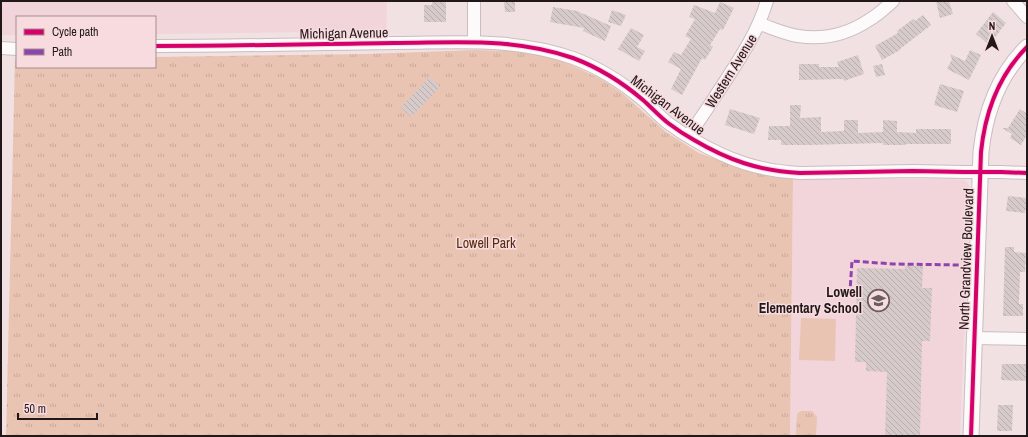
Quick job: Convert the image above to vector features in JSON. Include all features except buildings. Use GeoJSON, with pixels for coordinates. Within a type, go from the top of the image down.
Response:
{"type":"FeatureCollection","features":[{"type":"Feature","properties":{"kind":"street"},"geometry":{"type":"LineString","coordinates":[[474,1],[474,42]]}},
{"type":"Feature","properties":{"kind":"street","name":"Western Avenue"},"geometry":{"type":"LineString","coordinates":[[688,136],[752,40],[760,24],[767,1]]}},
{"type":"Feature","properties":{"kind":"street"},"geometry":{"type":"LineString","coordinates":[[760,24],[784,33],[798,36],[832,36],[870,20],[893,1]]}},
{"type":"Feature","properties":{"kind":"street"},"geometry":{"type":"LineString","coordinates":[[1013,1],[1027,17]]}},
{"type":"Feature","properties":{"kind":"street","name":"Michigan Avenue"},"geometry":{"type":"LineString","coordinates":[[156,46],[272,46],[474,42],[508,44],[536,48],[573,58],[606,74],[641,98],[668,123],[688,136],[735,161],[754,166],[800,173],[914,171],[1027,173]]}},
{"type":"Feature","properties":{"kind":"street"},"geometry":{"type":"LineString","coordinates":[[1,48],[16,49]]}},
{"type":"Feature","properties":{"kind":"street","name":"North Grandview Boulevard"},"geometry":{"type":"LineString","coordinates":[[971,436],[983,136],[992,103],[1006,73],[1017,58],[1027,48]]}},
{"type":"Feature","properties":{"kind":"street"},"geometry":{"type":"LineString","coordinates":[[975,338],[1027,339]]}},
{"type":"Feature","properties":{"kind":"shaded area"},"geometry":{"type":"Polygon","coordinates":[[[1,1],[387,1],[386,31],[156,34],[156,16],[16,16],[16,35],[1,35],[1,1]]]}},
{"type":"Feature","properties":{"kind":"shaded area","name":"Lowell Elementary School"},"geometry":{"type":"Polygon","coordinates":[[[793,179],[947,179],[965,180],[969,185],[960,436],[790,436],[793,179]]]}},
{"type":"Feature","properties":{"kind":"green space","name":"Lowell Park"},"geometry":{"type":"Polygon","coordinates":[[[475,50],[510,51],[549,57],[569,64],[601,79],[622,93],[666,132],[699,153],[751,171],[775,177],[793,179],[790,436],[6,436],[15,59],[16,68],[156,68],[156,57],[366,54],[475,50]]]}},
{"type":"Feature","properties":{"kind":"green space"},"geometry":{"type":"Polygon","coordinates":[[[801,318],[836,319],[835,361],[799,360],[801,318]]]}},
{"type":"Feature","properties":{"kind":"green space"},"geometry":{"type":"Polygon","coordinates":[[[801,411],[812,411],[817,417],[816,436],[796,436],[797,414],[801,411]]]}},
{"type":"Feature","properties":{"kind":"marked path"},"geometry":{"type":"LineString","coordinates":[[837,293],[850,291],[852,261],[893,264],[960,265]]}},
{"type":"Feature","properties":{"kind":"cycle path"},"geometry":{"type":"LineString","coordinates":[[156,46],[462,42],[507,44],[529,47],[551,51],[573,58],[600,71],[635,94],[665,120],[687,136],[732,159],[757,167],[800,173],[913,171],[1027,173]]}},
{"type":"Feature","properties":{"kind":"cycle path"},"geometry":{"type":"LineString","coordinates":[[971,436],[981,152],[983,137],[990,109],[1001,83],[1008,70],[1027,47]]}},
{"type":"Feature","properties":{"kind":"place","name":"Lowell Elementary School"},"geometry":{"type":"Point","coordinates":[878,300]}}]}
